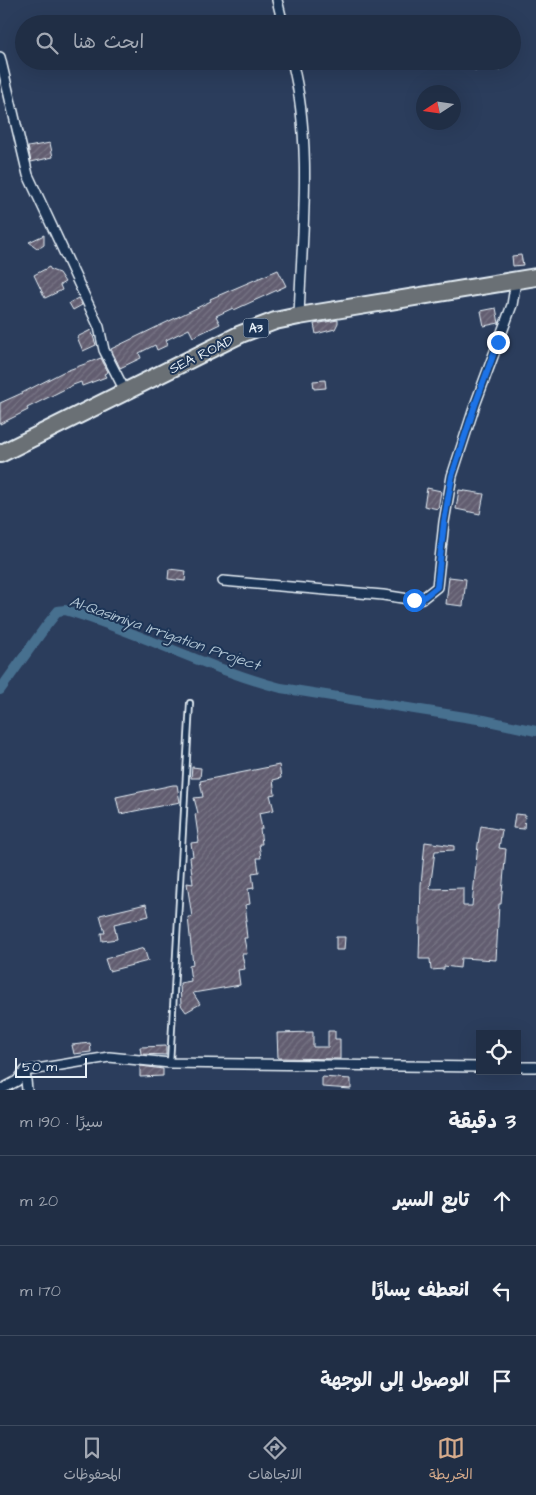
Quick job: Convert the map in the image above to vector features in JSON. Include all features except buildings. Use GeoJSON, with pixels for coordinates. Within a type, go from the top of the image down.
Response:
{"type":"FeatureCollection","features":[{"type":"Feature","properties":{"kind":"highway","name":"SEA ROAD"},"geometry":{"type":"LineString","coordinates":[[0,454],[241,334],[275,321],[536,278]]}},
{"type":"Feature","properties":{"kind":"street"},"geometry":{"type":"LineString","coordinates":[[277,0],[281,15]]}},
{"type":"Feature","properties":{"kind":"street"},"geometry":{"type":"LineString","coordinates":[[0,57],[28,175],[99,327],[104,350],[125,391]]}},
{"type":"Feature","properties":{"kind":"street"},"geometry":{"type":"LineString","coordinates":[[294,70],[298,84],[304,162],[298,316]]}},
{"type":"Feature","properties":{"kind":"street"},"geometry":{"type":"LineString","coordinates":[[223,581],[383,595],[414,600],[423,598],[437,587],[444,522],[452,476],[475,405],[512,305],[516,281]]}},
{"type":"Feature","properties":{"kind":"street"},"geometry":{"type":"LineString","coordinates":[[0,1090],[17,1082],[26,1071],[110,1057],[170,1063],[476,1067]]}},
{"type":"Feature","properties":{"kind":"street"},"geometry":{"type":"LineString","coordinates":[[521,1068],[536,1067]]}},
{"type":"Feature","properties":{"kind":"street"},"geometry":{"type":"LineString","coordinates":[[26,1071],[27,1090]]}},
{"type":"Feature","properties":{"kind":"lane"},"geometry":{"type":"LineString","coordinates":[[170,1063],[190,703]]}},
{"type":"Feature","properties":{"kind":"waterway","name":"Al-Qasimiya Irrigation Project"},"geometry":{"type":"LineString","coordinates":[[0,690],[58,611],[65,610],[119,628],[226,671],[281,688],[484,720],[536,731]]}},
{"type":"Feature","properties":{"kind":"route"},"geometry":{"type":"LineString","coordinates":[[414,600],[423,598],[437,587],[444,522],[452,476],[498,342]]}}]}
